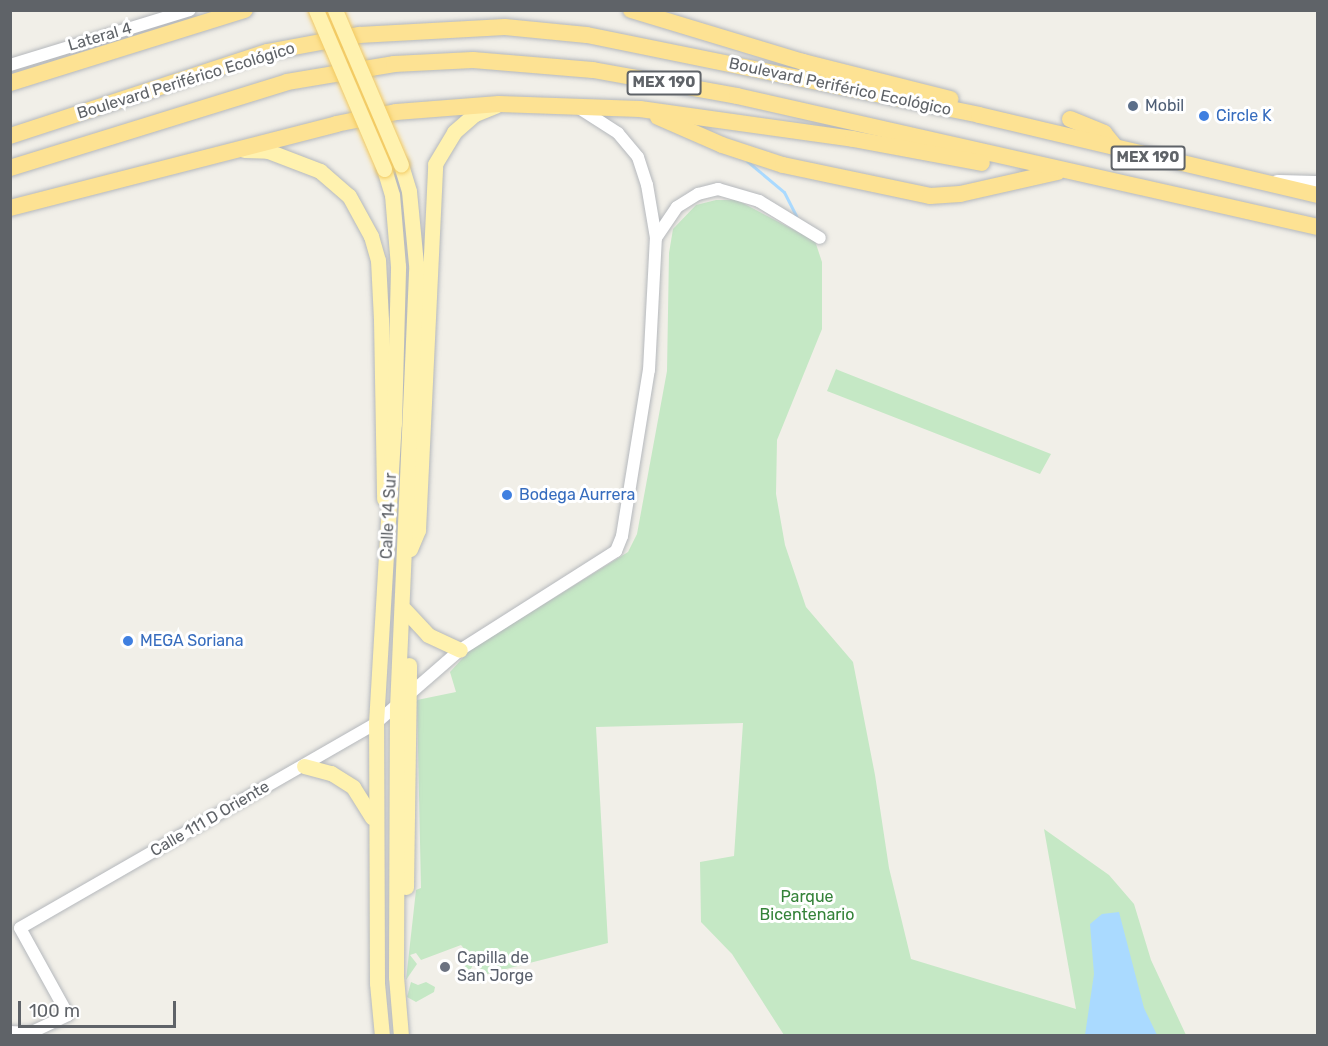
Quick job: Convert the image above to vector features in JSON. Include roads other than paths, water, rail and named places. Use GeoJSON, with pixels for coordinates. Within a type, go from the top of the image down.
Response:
{"type":"FeatureCollection","features":[{"type":"Feature","properties":{"kind":"highway"},"geometry":{"type":"LineString","coordinates":[[10,83],[245,10]]}},
{"type":"Feature","properties":{"kind":"highway"},"geometry":{"type":"LineString","coordinates":[[631,10],[803,62],[951,99],[979,115]]}},
{"type":"Feature","properties":{"kind":"highway","name":"Boulevard Periférico Ecológico"},"geometry":{"type":"LineString","coordinates":[[10,136],[267,52],[359,35],[505,27],[587,35],[979,115],[1118,150],[1317,195]]}},
{"type":"Feature","properties":{"kind":"highway","name":"Boulevard Periférico Ecológico"},"geometry":{"type":"LineString","coordinates":[[10,168],[287,82],[394,64],[473,60],[593,70],[726,94],[1317,227]]}},
{"type":"Feature","properties":{"kind":"highway"},"geometry":{"type":"LineString","coordinates":[[10,208],[396,112],[499,104],[640,109],[853,139],[1000,166],[1034,164]]}},
{"type":"Feature","properties":{"kind":"highway"},"geometry":{"type":"LineString","coordinates":[[640,109],[722,145],[783,165],[930,196],[960,194],[1061,171]]}},
{"type":"Feature","properties":{"kind":"highway"},"geometry":{"type":"LineString","coordinates":[[1070,119],[1104,133],[1118,150]]}},
{"type":"Feature","properties":{"kind":"main road","name":"Calle 14 Sur"},"geometry":{"type":"LineString","coordinates":[[316,10],[355,98],[392,195],[398,266],[394,423],[376,723],[377,983],[382,1035]]}},
{"type":"Feature","properties":{"kind":"main road","name":"Calle 14 Sur"},"geometry":{"type":"LineString","coordinates":[[335,10],[401,165],[409,191],[416,264],[404,615],[397,708],[396,936],[400,1035]]}},
{"type":"Feature","properties":{"kind":"main road"},"geometry":{"type":"LineString","coordinates":[[406,557],[418,530],[435,164],[454,132],[475,114],[499,104]]}},
{"type":"Feature","properties":{"kind":"main road"},"geometry":{"type":"LineString","coordinates":[[244,150],[268,151],[320,171],[349,196],[371,236],[378,260],[381,320],[381,483],[389,517]]}},
{"type":"Feature","properties":{"kind":"main road"},"geometry":{"type":"LineString","coordinates":[[404,615],[428,635],[460,650]]}},
{"type":"Feature","properties":{"kind":"main road"},"geometry":{"type":"LineString","coordinates":[[396,936],[404,918],[406,898],[409,696],[408,649],[404,615]]}},
{"type":"Feature","properties":{"kind":"main road"},"geometry":{"type":"LineString","coordinates":[[304,766],[331,773],[353,787],[370,808],[375,827]]}},
{"type":"Feature","properties":{"kind":"street","name":"Lateral 4"},"geometry":{"type":"LineString","coordinates":[[10,64],[190,10]]}},
{"type":"Feature","properties":{"kind":"street"},"geometry":{"type":"LineString","coordinates":[[46,52],[51,70]]}},
{"type":"Feature","properties":{"kind":"street","name":"Calle 111 D Oriente"},"geometry":{"type":"LineString","coordinates":[[10,1032],[37,1031],[68,1015],[20,928],[376,723],[397,708],[460,650],[603,562],[619,546],[649,370],[656,238],[647,185],[638,157],[618,134],[573,105]]}},
{"type":"Feature","properties":{"kind":"street"},"geometry":{"type":"LineString","coordinates":[[1259,182],[1317,182]]}},
{"type":"Feature","properties":{"kind":"street"},"geometry":{"type":"LineString","coordinates":[[656,238],[677,207],[698,194],[718,189],[759,201],[820,238]]}},
{"type":"Feature","properties":{"kind":"water"},"geometry":{"type":"Polygon","coordinates":[[[1119,912],[1144,1008],[1157,1035],[1085,1035],[1094,974],[1090,924],[1102,914],[1119,912]]]}},
{"type":"Feature","properties":{"kind":"waterway"},"geometry":{"type":"LineString","coordinates":[[747,161],[784,192],[796,216]]}},
{"type":"Feature","properties":{"kind":"place","name":"Mobil"},"geometry":{"type":"Point","coordinates":[1133,106]}},
{"type":"Feature","properties":{"kind":"place","name":"Circle K"},"geometry":{"type":"Point","coordinates":[1204,116]}},
{"type":"Feature","properties":{"kind":"place","name":"Bodega Aurrera"},"geometry":{"type":"Point","coordinates":[507,495]}},
{"type":"Feature","properties":{"kind":"place","name":"MEGA Soriana"},"geometry":{"type":"Point","coordinates":[128,641]}},
{"type":"Feature","properties":{"kind":"place","name":"Capilla de San Jorge"},"geometry":{"type":"Point","coordinates":[445,967]}},
{"type":"Feature","properties":{"kind":"park label","name":"Parque Bicentenario"},"geometry":{"type":"Point","coordinates":[807,906]}}]}
